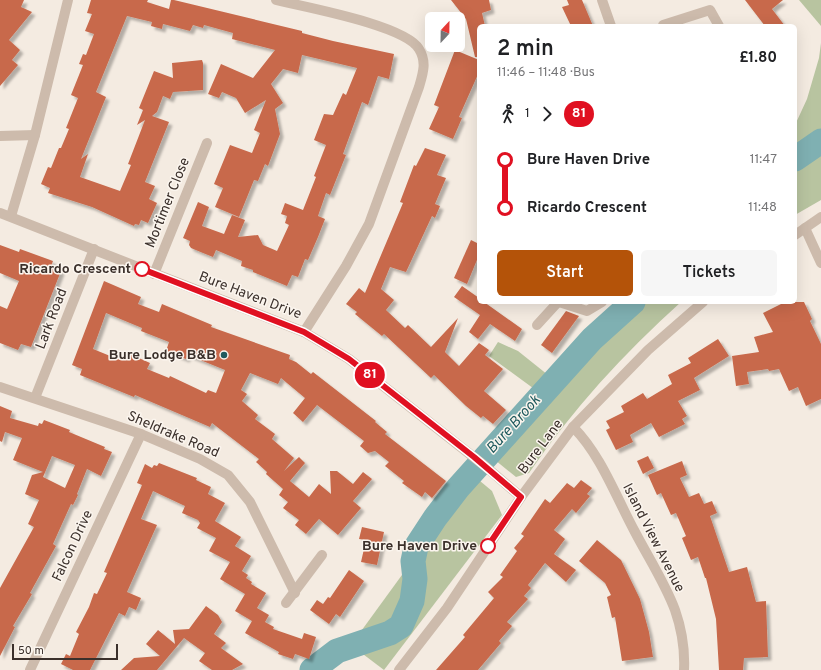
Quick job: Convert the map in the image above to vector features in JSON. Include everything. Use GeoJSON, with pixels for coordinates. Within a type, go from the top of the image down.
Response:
{"type":"FeatureCollection","features":[{"type":"Feature","properties":{"kind":"street"},"geometry":{"type":"LineString","coordinates":[[11,216],[34,135],[68,0]]}},
{"type":"Feature","properties":{"kind":"street"},"geometry":{"type":"LineString","coordinates":[[276,0],[385,28],[404,36],[419,48],[425,66],[419,87],[369,224],[346,266],[304,332]]}},
{"type":"Feature","properties":{"kind":"street"},"geometry":{"type":"LineString","coordinates":[[602,0],[610,24]]}},
{"type":"Feature","properties":{"kind":"street"},"geometry":{"type":"LineString","coordinates":[[666,24],[710,10],[718,24]]}},
{"type":"Feature","properties":{"kind":"street"},"geometry":{"type":"LineString","coordinates":[[0,136],[34,135]]}},
{"type":"Feature","properties":{"kind":"street","name":"Mortimer Close"},"geometry":{"type":"LineString","coordinates":[[154,274],[207,143]]}},
{"type":"Feature","properties":{"kind":"street","name":"Bure Haven Drive"},"geometry":{"type":"LineString","coordinates":[[0,213],[11,216],[154,274],[304,332],[349,359],[474,457],[521,497]]}},
{"type":"Feature","properties":{"kind":"street"},"geometry":{"type":"LineString","coordinates":[[797,234],[821,217]]}},
{"type":"Feature","properties":{"kind":"street"},"geometry":{"type":"LineString","coordinates":[[805,228],[821,264]]}},
{"type":"Feature","properties":{"kind":"street","name":"Lark Road"},"geometry":{"type":"LineString","coordinates":[[35,398],[94,249]]}},
{"type":"Feature","properties":{"kind":"street"},"geometry":{"type":"LineString","coordinates":[[537,325],[556,304]]}},
{"type":"Feature","properties":{"kind":"street"},"geometry":{"type":"LineString","coordinates":[[564,304],[587,311],[599,304]]}},
{"type":"Feature","properties":{"kind":"street","name":"Bure Lane"},"geometry":{"type":"LineString","coordinates":[[399,670],[446,608],[521,497],[573,427],[648,350],[701,304]]}},
{"type":"Feature","properties":{"kind":"street","name":"Sheldrake Road"},"geometry":{"type":"LineString","coordinates":[[0,386],[141,434],[200,459],[228,475],[250,502],[295,593]]}},
{"type":"Feature","properties":{"kind":"street","name":"Island View Avenue"},"geometry":{"type":"LineString","coordinates":[[573,427],[585,439],[604,473],[674,610],[682,634],[685,657],[684,670]]}},
{"type":"Feature","properties":{"kind":"street","name":"Falcon Drive"},"geometry":{"type":"LineString","coordinates":[[30,670],[141,434]]}},
{"type":"Feature","properties":{"kind":"street"},"geometry":{"type":"LineString","coordinates":[[286,604],[322,555]]}},
{"type":"Feature","properties":{"kind":"green space"},"geometry":{"type":"Polygon","coordinates":[[[799,0],[821,0],[821,26],[799,0]]]}},
{"type":"Feature","properties":{"kind":"green space"},"geometry":{"type":"Polygon","coordinates":[[[821,43],[821,200],[797,214],[797,121],[807,99],[819,58],[821,43]]]}},
{"type":"Feature","properties":{"kind":"green space"},"geometry":{"type":"Polygon","coordinates":[[[617,304],[679,304],[639,341],[600,383],[563,427],[529,473],[516,477],[484,451],[537,391],[489,356],[498,342],[518,351],[548,375],[617,304]]]}},
{"type":"Feature","properties":{"kind":"green space"},"geometry":{"type":"Polygon","coordinates":[[[474,476],[492,491],[502,515],[384,670],[351,645],[474,476]]]}},
{"type":"Feature","properties":{"kind":"building"},"geometry":{"type":"Polygon","coordinates":[[[0,0],[24,0],[21,7],[32,12],[9,40],[20,50],[12,60],[18,65],[0,86],[0,0]]]}},
{"type":"Feature","properties":{"kind":"building"},"geometry":{"type":"Polygon","coordinates":[[[91,0],[148,0],[147,2],[169,9],[171,0],[174,0],[302,31],[302,33],[333,41],[394,54],[389,79],[378,76],[368,105],[362,102],[343,154],[346,155],[330,195],[326,193],[318,216],[325,219],[318,237],[308,260],[305,259],[298,277],[292,275],[287,286],[241,266],[242,261],[216,250],[213,257],[191,248],[189,245],[190,241],[183,238],[198,202],[209,207],[202,226],[224,234],[232,215],[245,220],[238,237],[258,235],[263,245],[277,251],[289,225],[285,223],[287,216],[281,214],[285,203],[303,210],[316,177],[314,176],[326,145],[314,140],[324,114],[333,115],[343,93],[346,95],[357,68],[302,55],[298,73],[283,69],[271,84],[283,103],[275,109],[280,134],[268,166],[265,164],[258,181],[254,180],[239,217],[215,207],[223,188],[214,184],[230,145],[252,153],[260,133],[254,130],[266,100],[245,113],[236,98],[222,92],[219,98],[208,94],[221,64],[253,78],[275,50],[232,39],[233,33],[204,25],[203,28],[193,25],[190,31],[163,24],[162,29],[151,26],[152,22],[127,16],[96,92],[106,97],[81,159],[88,154],[80,177],[120,191],[131,165],[128,164],[145,120],[137,125],[143,110],[139,108],[154,71],[173,78],[172,63],[202,60],[203,63],[203,90],[173,92],[170,99],[163,96],[157,112],[152,116],[169,122],[145,182],[155,186],[149,199],[157,203],[148,223],[141,220],[139,225],[135,224],[134,226],[92,207],[48,193],[50,188],[41,184],[48,167],[51,168],[59,148],[61,148],[69,129],[66,128],[78,98],[71,95],[83,65],[79,64],[83,54],[86,55],[94,34],[85,31],[92,14],[87,13],[91,0]]]}},
{"type":"Feature","properties":{"kind":"building"},"geometry":{"type":"Polygon","coordinates":[[[451,0],[489,0],[491,10],[482,13],[485,24],[477,24],[477,57],[475,57],[465,18],[465,12],[460,12],[451,0]]]}},
{"type":"Feature","properties":{"kind":"building"},"geometry":{"type":"Polygon","coordinates":[[[567,0],[582,0],[592,24],[570,24],[562,7],[569,5],[567,0]]]}},
{"type":"Feature","properties":{"kind":"building"},"geometry":{"type":"Polygon","coordinates":[[[745,0],[783,0],[772,9],[783,24],[763,24],[745,0]]]}},
{"type":"Feature","properties":{"kind":"building"},"geometry":{"type":"Polygon","coordinates":[[[454,52],[460,52],[477,59],[477,76],[459,117],[462,118],[453,139],[429,129],[439,107],[434,105],[454,52]]]}},
{"type":"Feature","properties":{"kind":"building"},"geometry":{"type":"Polygon","coordinates":[[[425,148],[446,155],[437,175],[446,178],[435,204],[440,206],[435,218],[432,216],[406,272],[390,267],[381,289],[394,300],[386,310],[405,328],[408,325],[431,347],[458,318],[445,352],[459,366],[479,343],[489,350],[485,355],[503,369],[484,391],[506,410],[493,424],[483,416],[481,418],[466,406],[434,375],[431,378],[384,334],[382,336],[355,314],[357,312],[346,304],[359,288],[365,293],[403,203],[400,202],[414,165],[416,166],[425,148]]]}},
{"type":"Feature","properties":{"kind":"building"},"geometry":{"type":"Polygon","coordinates":[[[471,240],[477,243],[477,260],[467,284],[454,278],[471,240]]]}},
{"type":"Feature","properties":{"kind":"building"},"geometry":{"type":"Polygon","coordinates":[[[0,245],[19,252],[20,249],[53,261],[51,266],[61,271],[31,347],[21,344],[18,350],[0,343],[0,306],[7,309],[19,281],[0,273],[0,245]]]}},
{"type":"Feature","properties":{"kind":"building"},"geometry":{"type":"Polygon","coordinates":[[[104,281],[141,297],[138,304],[159,312],[162,304],[212,325],[211,327],[290,355],[289,359],[296,362],[311,374],[313,372],[376,421],[375,422],[387,432],[385,434],[446,481],[432,498],[425,492],[422,497],[402,483],[404,481],[385,466],[389,462],[375,451],[368,453],[360,446],[364,441],[317,405],[303,422],[293,413],[305,398],[281,378],[278,384],[250,373],[241,390],[247,394],[242,401],[258,415],[255,419],[275,434],[272,439],[294,458],[284,471],[299,457],[305,463],[290,481],[309,497],[319,484],[331,494],[330,471],[337,471],[353,484],[363,472],[372,479],[353,501],[361,508],[338,535],[319,519],[306,534],[295,525],[299,520],[283,508],[288,502],[279,495],[283,489],[266,474],[267,472],[256,462],[259,459],[212,423],[210,427],[135,395],[134,397],[80,375],[82,369],[72,365],[104,281]],[[106,313],[93,349],[120,360],[122,358],[127,360],[130,354],[150,363],[147,369],[169,378],[170,376],[206,393],[208,390],[216,393],[225,370],[188,355],[186,359],[166,351],[169,342],[141,331],[142,328],[106,313]]]}},
{"type":"Feature","properties":{"kind":"building"},"geometry":{"type":"Polygon","coordinates":[[[462,286],[477,297],[477,304],[487,304],[522,329],[515,341],[490,324],[478,339],[469,332],[480,315],[454,297],[462,286]]]}},
{"type":"Feature","properties":{"kind":"building"},"geometry":{"type":"Polygon","coordinates":[[[797,302],[804,302],[812,319],[810,321],[821,344],[821,399],[806,406],[798,387],[789,391],[779,369],[747,372],[749,384],[736,386],[732,356],[759,352],[754,337],[773,332],[763,313],[781,304],[797,304],[797,302]]]}},
{"type":"Feature","properties":{"kind":"building"},"geometry":{"type":"Polygon","coordinates":[[[566,311],[579,316],[552,353],[541,345],[566,311]]]}},
{"type":"Feature","properties":{"kind":"building"},"geometry":{"type":"Polygon","coordinates":[[[718,339],[729,356],[694,378],[700,390],[678,401],[687,416],[682,419],[685,424],[659,437],[651,423],[630,435],[633,442],[616,450],[606,430],[610,428],[606,421],[624,412],[621,406],[643,393],[647,399],[672,384],[668,375],[691,363],[688,358],[718,339]]]}},
{"type":"Feature","properties":{"kind":"building"},"geometry":{"type":"Polygon","coordinates":[[[0,406],[12,411],[10,418],[38,426],[39,423],[42,424],[44,420],[70,430],[69,432],[105,447],[104,449],[112,452],[101,476],[87,469],[77,494],[78,495],[73,505],[71,504],[53,544],[56,546],[30,593],[32,594],[13,626],[15,627],[0,656],[0,588],[34,527],[28,524],[39,500],[25,494],[32,475],[43,472],[13,460],[22,438],[5,432],[2,442],[0,441],[0,406]],[[52,456],[43,477],[65,488],[75,465],[52,456]]]}},
{"type":"Feature","properties":{"kind":"building"},"geometry":{"type":"Polygon","coordinates":[[[648,456],[654,468],[643,474],[637,461],[648,456]]]}},
{"type":"Feature","properties":{"kind":"building"},"geometry":{"type":"Polygon","coordinates":[[[682,461],[687,475],[680,478],[689,497],[699,493],[704,504],[712,501],[717,513],[710,516],[729,572],[747,567],[756,602],[766,601],[768,657],[744,658],[743,670],[719,670],[716,619],[706,578],[698,557],[691,560],[682,538],[686,536],[676,513],[671,515],[661,493],[657,495],[648,475],[682,461]]]}},
{"type":"Feature","properties":{"kind":"building"},"geometry":{"type":"Polygon","coordinates":[[[159,463],[197,478],[196,480],[211,487],[208,494],[225,503],[215,521],[241,537],[235,546],[251,556],[242,571],[248,575],[246,578],[252,582],[251,584],[266,593],[257,608],[269,615],[265,622],[274,627],[273,629],[302,639],[304,633],[316,637],[309,659],[295,654],[293,659],[278,654],[279,652],[245,633],[252,621],[235,611],[245,594],[220,579],[230,562],[209,551],[216,538],[197,528],[200,523],[198,520],[182,513],[185,506],[153,491],[141,519],[157,525],[127,592],[141,598],[136,610],[129,607],[125,616],[119,613],[90,670],[73,670],[61,664],[66,654],[70,656],[79,634],[76,632],[89,607],[94,593],[97,594],[107,573],[104,572],[142,485],[137,483],[145,464],[152,468],[154,465],[157,466],[159,463]]]}},
{"type":"Feature","properties":{"kind":"building"},"geometry":{"type":"Polygon","coordinates":[[[581,480],[592,488],[587,494],[590,496],[576,513],[572,509],[554,530],[565,539],[554,554],[576,570],[566,582],[545,563],[528,585],[531,588],[524,596],[528,599],[507,622],[512,626],[499,641],[501,643],[478,670],[436,670],[465,637],[463,635],[494,598],[488,592],[503,577],[500,575],[517,551],[514,548],[524,536],[521,534],[545,499],[550,503],[567,483],[574,488],[581,480]]]}},
{"type":"Feature","properties":{"kind":"building"},"geometry":{"type":"Polygon","coordinates":[[[362,527],[384,532],[377,565],[361,562],[366,540],[359,539],[362,527]]]}},
{"type":"Feature","properties":{"kind":"building"},"geometry":{"type":"Polygon","coordinates":[[[597,540],[621,560],[640,599],[649,632],[653,657],[622,661],[615,617],[612,618],[607,597],[611,595],[605,583],[579,561],[597,540]]]}},
{"type":"Feature","properties":{"kind":"building"},"geometry":{"type":"Polygon","coordinates":[[[349,570],[364,581],[340,617],[336,614],[329,624],[310,610],[317,600],[323,604],[328,597],[330,598],[349,570]]]}},
{"type":"Feature","properties":{"kind":"building"},"geometry":{"type":"Polygon","coordinates":[[[206,606],[218,615],[222,622],[214,634],[226,643],[221,648],[243,664],[232,670],[212,670],[199,661],[205,653],[184,638],[157,670],[121,670],[134,658],[160,656],[146,644],[158,630],[175,644],[173,630],[189,629],[206,606]]]}},
{"type":"Feature","properties":{"kind":"waterway","name":"Bure Brook"},"geometry":{"type":"LineString","coordinates":[[797,158],[821,141]]}},
{"type":"Feature","properties":{"kind":"waterway","name":"Bure Brook"},"geometry":{"type":"LineString","coordinates":[[312,670],[337,651],[390,633],[401,626],[412,601],[415,579],[413,561],[416,547],[435,518],[458,488],[592,339],[631,304]]}},
{"type":"Feature","properties":{"kind":"bus line","name":"81"},"geometry":{"type":"LineString","coordinates":[[142,269],[304,332],[349,359],[474,457],[521,497],[488,546]]}},
{"type":"Feature","properties":{"kind":"place","name":"Ricardo Crescent"},"geometry":{"type":"Point","coordinates":[142,269]}},
{"type":"Feature","properties":{"kind":"place","name":"Bure Lodge B&B"},"geometry":{"type":"Point","coordinates":[224,355]}},
{"type":"Feature","properties":{"kind":"place","name":"Bure Haven Drive"},"geometry":{"type":"Point","coordinates":[488,546]}}]}
